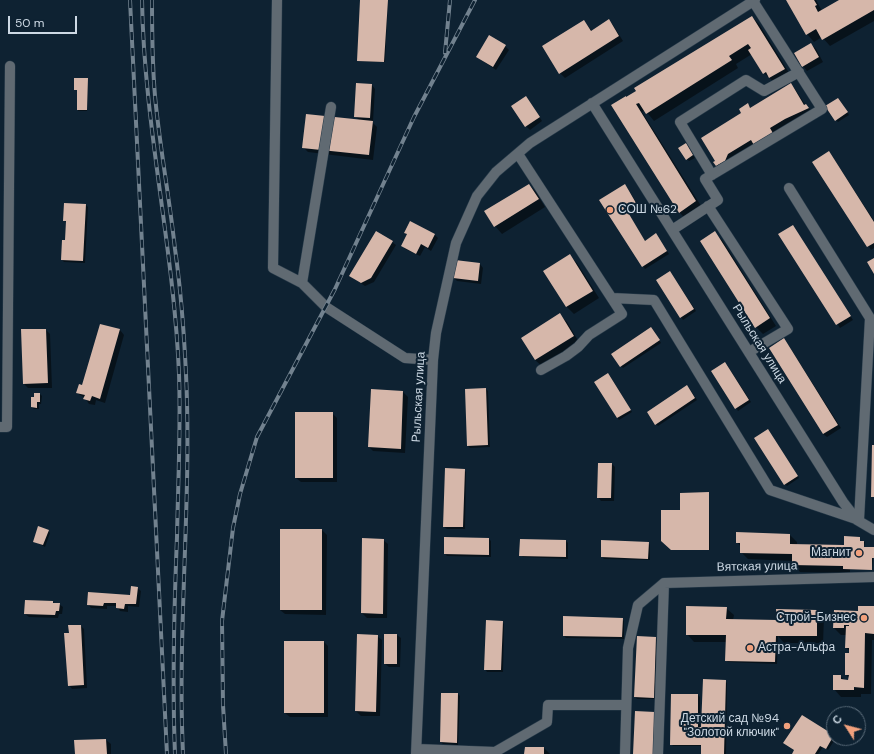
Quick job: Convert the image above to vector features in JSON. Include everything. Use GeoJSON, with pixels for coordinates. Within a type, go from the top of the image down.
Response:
{"type":"FeatureCollection","features":[{"type":"Feature","properties":{"kind":"street"},"geometry":{"type":"LineString","coordinates":[[277,0],[273,268],[302,284],[326,306],[405,358],[433,360]]}},
{"type":"Feature","properties":{"kind":"street"},"geometry":{"type":"LineString","coordinates":[[672,230],[718,200],[705,179],[822,109],[754,0]]}},
{"type":"Feature","properties":{"kind":"street","name":"Рыльская улица"},"geometry":{"type":"LineString","coordinates":[[416,751],[433,360],[436,334],[456,243],[477,196],[496,172],[530,143],[754,0]]}},
{"type":"Feature","properties":{"kind":"street"},"geometry":{"type":"LineString","coordinates":[[3,427],[10,66]]}},
{"type":"Feature","properties":{"kind":"street"},"geometry":{"type":"LineString","coordinates":[[712,175],[680,122],[746,80],[764,91],[799,72]]}},
{"type":"Feature","properties":{"kind":"street","name":"Рыльская улица"},"geometry":{"type":"LineString","coordinates":[[592,103],[843,502],[859,520],[874,530]]}},
{"type":"Feature","properties":{"kind":"street"},"geometry":{"type":"LineString","coordinates":[[302,284],[331,107]]}},
{"type":"Feature","properties":{"kind":"street"},"geometry":{"type":"LineString","coordinates":[[518,154],[622,314],[589,335],[578,347],[566,356],[541,370]]}},
{"type":"Feature","properties":{"kind":"street"},"geometry":{"type":"LineString","coordinates":[[612,298],[654,300],[770,490],[859,520],[870,318],[789,188]]}},
{"type":"Feature","properties":{"kind":"street"},"geometry":{"type":"LineString","coordinates":[[708,206],[788,329],[749,352]]}},
{"type":"Feature","properties":{"kind":"street","name":"Вятская улица"},"geometry":{"type":"LineString","coordinates":[[664,583],[874,577]]}},
{"type":"Feature","properties":{"kind":"street"},"geometry":{"type":"LineString","coordinates":[[625,754],[628,648],[638,605],[664,583]]}},
{"type":"Feature","properties":{"kind":"street"},"geometry":{"type":"LineString","coordinates":[[658,754],[664,583]]}},
{"type":"Feature","properties":{"kind":"street"},"geometry":{"type":"LineString","coordinates":[[416,751],[495,752],[548,722],[548,705],[626,705]]}},
{"type":"Feature","properties":{"kind":"building"},"geometry":{"type":"Polygon","coordinates":[[[360,0],[388,0],[384,62],[357,61],[360,0]]]}},
{"type":"Feature","properties":{"kind":"building"},"geometry":{"type":"Polygon","coordinates":[[[786,0],[814,0],[817,5],[815,6],[818,12],[839,0],[874,0],[874,10],[822,40],[816,29],[806,35],[786,0]]]}},
{"type":"Feature","properties":{"kind":"building"},"geometry":{"type":"Polygon","coordinates":[[[752,16],[785,69],[769,78],[766,72],[763,74],[748,50],[751,48],[748,44],[729,56],[732,60],[646,114],[639,103],[636,104],[696,201],[679,213],[611,105],[636,91],[634,88],[752,16]]]}},
{"type":"Feature","properties":{"kind":"building"},"geometry":{"type":"Polygon","coordinates":[[[609,19],[619,36],[559,74],[542,46],[584,20],[591,31],[609,19]]]}},
{"type":"Feature","properties":{"kind":"building"},"geometry":{"type":"Polygon","coordinates":[[[489,35],[506,45],[493,67],[476,57],[489,35]]]}},
{"type":"Feature","properties":{"kind":"building"},"geometry":{"type":"Polygon","coordinates":[[[811,43],[819,57],[802,67],[794,53],[811,43]]]}},
{"type":"Feature","properties":{"kind":"building"},"geometry":{"type":"Polygon","coordinates":[[[74,78],[88,78],[87,110],[77,110],[77,90],[74,90],[74,78]]]}},
{"type":"Feature","properties":{"kind":"building"},"geometry":{"type":"Polygon","coordinates":[[[356,83],[372,84],[370,118],[354,117],[356,83]]]}},
{"type":"Feature","properties":{"kind":"building"},"geometry":{"type":"Polygon","coordinates":[[[791,83],[804,105],[806,104],[809,108],[770,128],[774,135],[755,147],[751,140],[728,154],[725,161],[716,166],[713,162],[715,161],[701,138],[741,113],[739,109],[748,103],[750,108],[791,83]]]}},
{"type":"Feature","properties":{"kind":"building"},"geometry":{"type":"Polygon","coordinates":[[[526,96],[540,117],[525,127],[511,106],[526,96]]]}},
{"type":"Feature","properties":{"kind":"building"},"geometry":{"type":"Polygon","coordinates":[[[838,98],[848,112],[835,121],[825,106],[838,98]]]}},
{"type":"Feature","properties":{"kind":"building"},"geometry":{"type":"Polygon","coordinates":[[[306,114],[373,121],[369,155],[302,148],[306,114]]]}},
{"type":"Feature","properties":{"kind":"building"},"geometry":{"type":"Polygon","coordinates":[[[686,143],[693,155],[686,160],[678,148],[686,143]]]}},
{"type":"Feature","properties":{"kind":"building"},"geometry":{"type":"Polygon","coordinates":[[[829,151],[874,222],[874,243],[867,247],[812,162],[829,151]]]}},
{"type":"Feature","properties":{"kind":"building"},"geometry":{"type":"Polygon","coordinates":[[[529,184],[539,199],[494,227],[484,211],[529,184]]]}},
{"type":"Feature","properties":{"kind":"building"},"geometry":{"type":"Polygon","coordinates":[[[625,184],[636,203],[626,209],[645,241],[656,233],[667,251],[642,267],[599,200],[625,184]]]}},
{"type":"Feature","properties":{"kind":"building"},"geometry":{"type":"Polygon","coordinates":[[[64,203],[86,204],[83,261],[61,260],[62,240],[65,240],[66,221],[63,221],[64,203]]]}},
{"type":"Feature","properties":{"kind":"building"},"geometry":{"type":"Polygon","coordinates":[[[410,221],[435,234],[428,248],[421,244],[416,254],[401,246],[407,234],[404,233],[410,221]]]}},
{"type":"Feature","properties":{"kind":"building"},"geometry":{"type":"Polygon","coordinates":[[[793,225],[851,316],[836,325],[778,234],[793,225]]]}},
{"type":"Feature","properties":{"kind":"building"},"geometry":{"type":"Polygon","coordinates":[[[376,231],[393,241],[371,278],[361,283],[349,276],[376,231]]]}},
{"type":"Feature","properties":{"kind":"building"},"geometry":{"type":"Polygon","coordinates":[[[715,231],[770,318],[755,328],[700,241],[715,231]]]}},
{"type":"Feature","properties":{"kind":"building"},"geometry":{"type":"Polygon","coordinates":[[[570,254],[593,291],[566,307],[543,271],[570,254]]]}},
{"type":"Feature","properties":{"kind":"building"},"geometry":{"type":"Polygon","coordinates":[[[874,258],[874,274],[867,262],[874,258]]]}},
{"type":"Feature","properties":{"kind":"building"},"geometry":{"type":"Polygon","coordinates":[[[455,260],[480,263],[478,281],[453,278],[455,260]]]}},
{"type":"Feature","properties":{"kind":"building"},"geometry":{"type":"Polygon","coordinates":[[[670,271],[694,309],[680,318],[656,280],[670,271]]]}},
{"type":"Feature","properties":{"kind":"building"},"geometry":{"type":"Polygon","coordinates":[[[560,313],[574,336],[535,360],[521,338],[560,313]]]}},
{"type":"Feature","properties":{"kind":"building"},"geometry":{"type":"Polygon","coordinates":[[[100,324],[120,329],[100,399],[92,396],[90,401],[83,399],[85,395],[76,393],[79,384],[82,385],[100,324]]]}},
{"type":"Feature","properties":{"kind":"building"},"geometry":{"type":"Polygon","coordinates":[[[651,327],[660,340],[620,367],[611,354],[651,327]]]}},
{"type":"Feature","properties":{"kind":"building"},"geometry":{"type":"Polygon","coordinates":[[[21,329],[46,329],[48,383],[23,384],[21,329]]]}},
{"type":"Feature","properties":{"kind":"building"},"geometry":{"type":"Polygon","coordinates":[[[784,338],[838,425],[823,434],[769,348],[784,338]]]}},
{"type":"Feature","properties":{"kind":"building"},"geometry":{"type":"Polygon","coordinates":[[[725,362],[749,400],[735,409],[711,371],[725,362]]]}},
{"type":"Feature","properties":{"kind":"building"},"geometry":{"type":"Polygon","coordinates":[[[608,373],[631,410],[617,418],[594,382],[608,373]]]}},
{"type":"Feature","properties":{"kind":"building"},"geometry":{"type":"Polygon","coordinates":[[[687,385],[695,398],[655,425],[647,412],[687,385]]]}},
{"type":"Feature","properties":{"kind":"building"},"geometry":{"type":"Polygon","coordinates":[[[486,388],[488,445],[467,446],[465,389],[486,388]]]}},
{"type":"Feature","properties":{"kind":"building"},"geometry":{"type":"Polygon","coordinates":[[[371,389],[403,391],[401,449],[368,447],[371,389]]]}},
{"type":"Feature","properties":{"kind":"building"},"geometry":{"type":"Polygon","coordinates":[[[34,393],[40,393],[40,402],[37,402],[37,408],[31,407],[31,397],[34,397],[34,393]]]}},
{"type":"Feature","properties":{"kind":"building"},"geometry":{"type":"Polygon","coordinates":[[[295,412],[333,412],[333,478],[295,478],[295,412]]]}},
{"type":"Feature","properties":{"kind":"building"},"geometry":{"type":"Polygon","coordinates":[[[768,429],[798,476],[784,485],[754,438],[768,429]]]}},
{"type":"Feature","properties":{"kind":"building"},"geometry":{"type":"Polygon","coordinates":[[[872,445],[874,445],[874,497],[871,497],[872,445]]]}},
{"type":"Feature","properties":{"kind":"building"},"geometry":{"type":"Polygon","coordinates":[[[598,463],[612,463],[611,498],[597,498],[598,463]]]}},
{"type":"Feature","properties":{"kind":"building"},"geometry":{"type":"Polygon","coordinates":[[[445,468],[465,469],[463,527],[443,527],[445,468]]]}},
{"type":"Feature","properties":{"kind":"building"},"geometry":{"type":"Polygon","coordinates":[[[709,492],[709,550],[671,550],[661,541],[661,510],[680,510],[680,493],[709,492]]]}},
{"type":"Feature","properties":{"kind":"building"},"geometry":{"type":"Polygon","coordinates":[[[38,526],[49,530],[43,545],[33,542],[38,526]]]}},
{"type":"Feature","properties":{"kind":"building"},"geometry":{"type":"Polygon","coordinates":[[[280,529],[322,529],[322,610],[280,610],[280,529]]]}},
{"type":"Feature","properties":{"kind":"building"},"geometry":{"type":"Polygon","coordinates":[[[736,532],[790,534],[790,544],[844,545],[844,536],[860,537],[860,541],[864,541],[864,547],[874,547],[872,570],[843,569],[843,566],[792,565],[792,554],[740,553],[740,543],[736,543],[736,532]]]}},
{"type":"Feature","properties":{"kind":"building"},"geometry":{"type":"Polygon","coordinates":[[[444,537],[489,538],[489,555],[444,554],[444,537]]]}},
{"type":"Feature","properties":{"kind":"building"},"geometry":{"type":"Polygon","coordinates":[[[362,538],[384,539],[383,614],[361,613],[362,538]]]}},
{"type":"Feature","properties":{"kind":"building"},"geometry":{"type":"Polygon","coordinates":[[[520,539],[566,540],[566,557],[519,556],[520,539]]]}},
{"type":"Feature","properties":{"kind":"building"},"geometry":{"type":"Polygon","coordinates":[[[601,540],[649,542],[648,559],[601,557],[601,540]]]}},
{"type":"Feature","properties":{"kind":"building"},"geometry":{"type":"Polygon","coordinates":[[[131,586],[138,587],[136,604],[125,604],[124,609],[116,608],[116,603],[104,603],[103,606],[87,605],[88,592],[130,595],[131,586]]]}},
{"type":"Feature","properties":{"kind":"building"},"geometry":{"type":"Polygon","coordinates":[[[25,600],[53,601],[53,603],[60,603],[59,611],[56,611],[55,615],[24,614],[25,600]]]}},
{"type":"Feature","properties":{"kind":"building"},"geometry":{"type":"Polygon","coordinates":[[[686,606],[727,607],[726,619],[777,620],[776,609],[817,610],[817,636],[776,636],[775,662],[725,661],[726,635],[686,635],[686,606]]]}},
{"type":"Feature","properties":{"kind":"building"},"geometry":{"type":"Polygon","coordinates":[[[858,606],[874,606],[874,634],[865,633],[864,688],[854,687],[854,690],[833,690],[833,675],[841,675],[841,679],[848,680],[849,675],[845,675],[845,653],[849,653],[849,648],[845,648],[846,626],[849,625],[844,625],[844,628],[833,628],[834,610],[858,611],[858,606]]]}},
{"type":"Feature","properties":{"kind":"building"},"geometry":{"type":"Polygon","coordinates":[[[563,616],[623,618],[622,637],[563,636],[563,616]]]}},
{"type":"Feature","properties":{"kind":"building"},"geometry":{"type":"Polygon","coordinates":[[[486,620],[503,621],[501,670],[484,670],[486,620]]]}},
{"type":"Feature","properties":{"kind":"building"},"geometry":{"type":"Polygon","coordinates":[[[68,625],[81,625],[84,685],[68,686],[64,633],[69,633],[68,625]]]}},
{"type":"Feature","properties":{"kind":"building"},"geometry":{"type":"Polygon","coordinates":[[[357,634],[378,635],[376,712],[355,711],[357,634]]]}},
{"type":"Feature","properties":{"kind":"building"},"geometry":{"type":"Polygon","coordinates":[[[384,634],[397,634],[397,664],[384,664],[384,634]]]}},
{"type":"Feature","properties":{"kind":"building"},"geometry":{"type":"Polygon","coordinates":[[[637,636],[656,637],[654,698],[634,697],[637,636]]]}},
{"type":"Feature","properties":{"kind":"building"},"geometry":{"type":"Polygon","coordinates":[[[284,641],[324,641],[324,713],[284,713],[284,641]]]}},
{"type":"Feature","properties":{"kind":"building"},"geometry":{"type":"Polygon","coordinates":[[[703,679],[726,680],[724,754],[701,754],[701,745],[670,745],[671,694],[698,694],[698,727],[701,727],[703,679]]]}},
{"type":"Feature","properties":{"kind":"building"},"geometry":{"type":"Polygon","coordinates":[[[441,693],[458,693],[457,743],[440,742],[441,693]]]}},
{"type":"Feature","properties":{"kind":"building"},"geometry":{"type":"Polygon","coordinates":[[[635,711],[655,712],[653,754],[633,754],[635,711]]]}},
{"type":"Feature","properties":{"kind":"building"},"geometry":{"type":"Polygon","coordinates":[[[802,715],[826,730],[826,746],[828,746],[826,749],[820,746],[815,754],[792,754],[794,750],[783,743],[802,715]]]}},
{"type":"Feature","properties":{"kind":"building"},"geometry":{"type":"Polygon","coordinates":[[[106,739],[107,754],[75,754],[74,740],[106,739]]]}},
{"type":"Feature","properties":{"kind":"building"},"geometry":{"type":"Polygon","coordinates":[[[525,747],[544,747],[544,754],[524,754],[525,747]]]}},
{"type":"Feature","properties":{"kind":"railway"},"geometry":{"type":"LineString","coordinates":[[130,0],[167,754]]}},
{"type":"Feature","properties":{"kind":"railway"},"geometry":{"type":"LineString","coordinates":[[142,0],[148,94],[171,281],[179,374],[180,415],[174,646],[175,754]]}},
{"type":"Feature","properties":{"kind":"railway"},"geometry":{"type":"LineString","coordinates":[[152,0],[152,53],[155,93],[160,142],[179,280],[186,374],[187,469],[182,659],[183,754]]}},
{"type":"Feature","properties":{"kind":"railway"},"geometry":{"type":"LineString","coordinates":[[445,53],[450,0]]}},
{"type":"Feature","properties":{"kind":"railway"},"geometry":{"type":"LineString","coordinates":[[226,754],[223,705],[222,621],[233,528],[240,494],[257,437],[335,289],[414,117],[475,0]]}},
{"type":"Feature","properties":{"kind":"place","name":"СОШ №62"},"geometry":{"type":"Point","coordinates":[610,210]}},
{"type":"Feature","properties":{"kind":"place","name":"Магнит"},"geometry":{"type":"Point","coordinates":[859,553]}},
{"type":"Feature","properties":{"kind":"place","name":"Строй-Бизнес"},"geometry":{"type":"Point","coordinates":[864,618]}},
{"type":"Feature","properties":{"kind":"place","name":"Астра-Альфа"},"geometry":{"type":"Point","coordinates":[750,648]}},
{"type":"Feature","properties":{"kind":"place","name":"Детский сад №94 \"Золотой ключик\""},"geometry":{"type":"Point","coordinates":[787,726]}}]}
